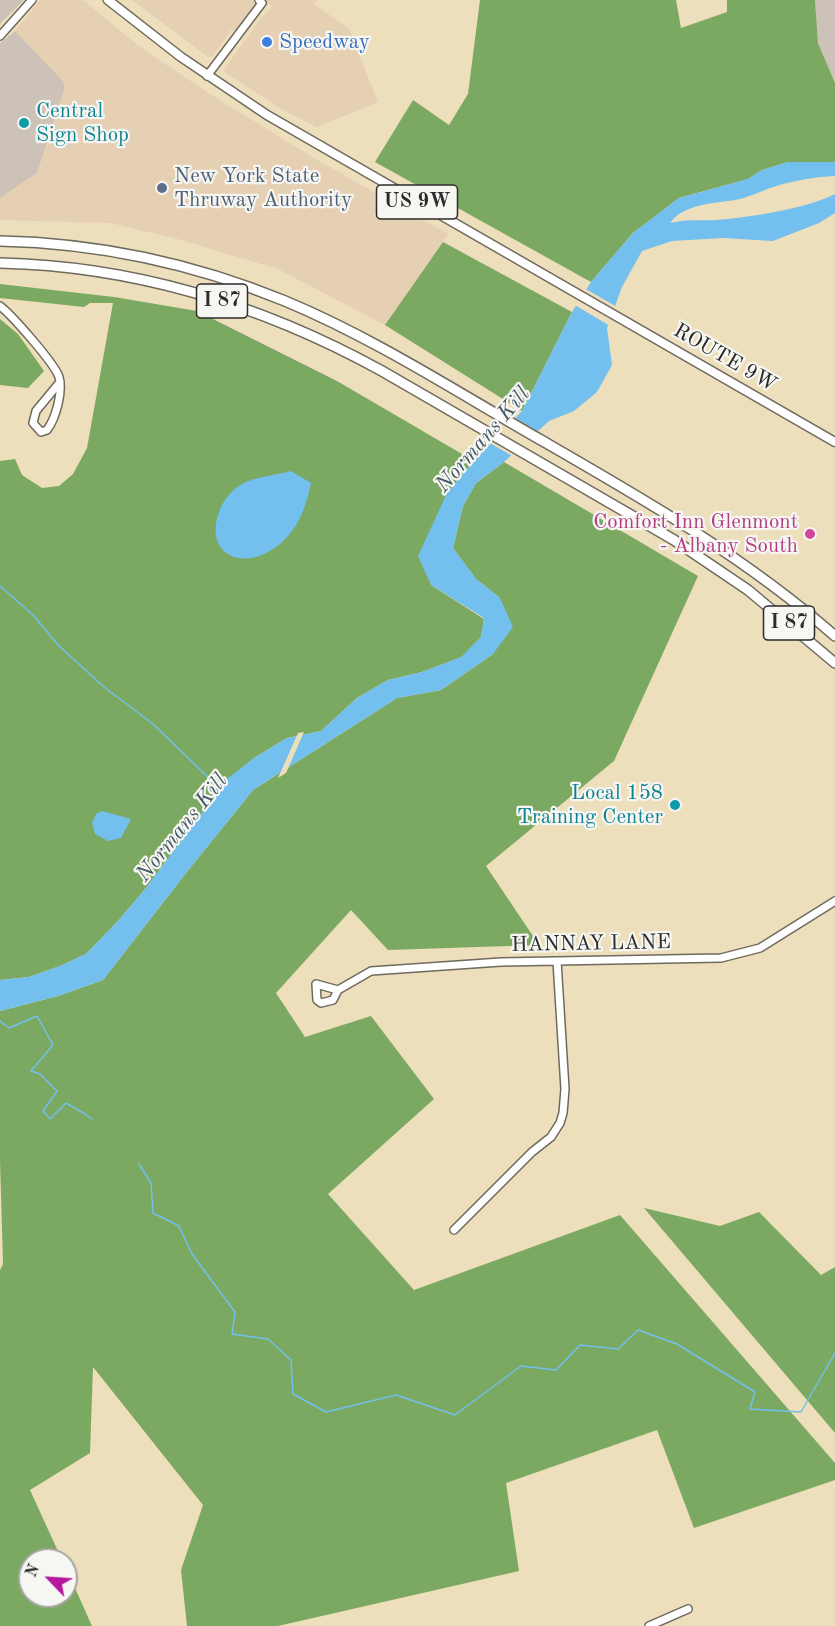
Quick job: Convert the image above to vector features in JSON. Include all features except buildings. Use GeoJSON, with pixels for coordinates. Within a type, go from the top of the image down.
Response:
{"type":"FeatureCollection","features":[{"type":"Feature","properties":{"kind":"highway"},"geometry":{"type":"LineString","coordinates":[[0,236],[17,236],[24,241]]}},
{"type":"Feature","properties":{"kind":"highway","name":"I 87"},"geometry":{"type":"LineString","coordinates":[[0,241],[24,241],[92,248],[151,259],[207,273],[255,290],[332,323],[442,383],[665,511],[722,548],[777,588],[835,636]]}},
{"type":"Feature","properties":{"kind":"highway","name":"I 87"},"geometry":{"type":"LineString","coordinates":[[0,263],[106,273],[170,286],[217,299],[309,334],[425,396],[655,528],[765,604],[835,663]]}},
{"type":"Feature","properties":{"kind":"main road","name":"US 9W"},"geometry":{"type":"LineString","coordinates":[[108,0],[207,76]]}},
{"type":"Feature","properties":{"kind":"main road","name":"ROUTE 9W"},"geometry":{"type":"LineString","coordinates":[[207,76],[272,119],[835,442]]}},
{"type":"Feature","properties":{"kind":"street"},"geometry":{"type":"LineString","coordinates":[[0,36],[32,0]]}},
{"type":"Feature","properties":{"kind":"street"},"geometry":{"type":"LineString","coordinates":[[207,76],[262,3],[259,0]]}},
{"type":"Feature","properties":{"kind":"street"},"geometry":{"type":"LineString","coordinates":[[0,306],[54,369],[60,382],[52,423],[47,430],[41,432],[33,423],[34,415],[60,382]]}},
{"type":"Feature","properties":{"kind":"street","name":"HANNAY LANE"},"geometry":{"type":"LineString","coordinates":[[338,990],[371,971],[501,962],[736,956],[760,948],[835,901]]}},
{"type":"Feature","properties":{"kind":"street"},"geometry":{"type":"LineString","coordinates":[[454,1230],[532,1152],[552,1137],[560,1123],[565,1089],[557,961]]}},
{"type":"Feature","properties":{"kind":"street"},"geometry":{"type":"LineString","coordinates":[[649,1626],[688,1609]]}},
{"type":"Feature","properties":{"kind":"shaded area"},"geometry":{"type":"Polygon","coordinates":[[[0,0],[24,0],[0,24],[0,0]]]}},
{"type":"Feature","properties":{"kind":"shaded area"},"geometry":{"type":"Polygon","coordinates":[[[40,0],[83,0],[140,47],[210,94],[314,158],[448,234],[385,325],[278,269],[181,240],[111,223],[0,220],[0,198],[37,173],[65,87],[63,81],[15,31],[40,0]]]}},
{"type":"Feature","properties":{"kind":"shaded area"},"geometry":{"type":"Polygon","coordinates":[[[132,0],[253,0],[256,5],[235,32],[231,30],[213,56],[208,57],[132,0]]]}},
{"type":"Feature","properties":{"kind":"shaded area"},"geometry":{"type":"Polygon","coordinates":[[[264,0],[317,0],[314,4],[349,29],[378,102],[317,127],[286,112],[223,71],[261,18],[273,7],[264,0]]]}},
{"type":"Feature","properties":{"kind":"shaded area"},"geometry":{"type":"Polygon","coordinates":[[[815,0],[835,0],[835,83],[818,43],[815,0]]]}},
{"type":"Feature","properties":{"kind":"shaded area"},"geometry":{"type":"Polygon","coordinates":[[[15,31],[63,81],[65,87],[37,173],[0,198],[0,43],[15,31]]]}},
{"type":"Feature","properties":{"kind":"green space"},"geometry":{"type":"Polygon","coordinates":[[[480,0],[676,0],[681,28],[727,12],[727,0],[815,0],[818,43],[835,83],[835,162],[788,162],[762,170],[748,179],[679,198],[633,233],[591,282],[375,162],[413,100],[449,125],[468,94],[480,0]]]}},
{"type":"Feature","properties":{"kind":"green space"},"geometry":{"type":"Polygon","coordinates":[[[443,242],[572,312],[522,411],[385,325],[443,242]]]}},
{"type":"Feature","properties":{"kind":"green space"},"geometry":{"type":"Polygon","coordinates":[[[0,284],[114,297],[197,311],[337,381],[474,461],[447,493],[431,585],[484,619],[481,637],[462,657],[422,672],[388,680],[357,698],[321,731],[287,738],[254,758],[228,779],[146,888],[86,954],[29,977],[0,980],[0,461],[15,459],[22,475],[42,488],[59,486],[73,474],[87,448],[113,303],[90,303],[84,307],[0,298],[0,284]]]}},
{"type":"Feature","properties":{"kind":"green space"},"geometry":{"type":"Polygon","coordinates":[[[0,319],[18,334],[44,371],[28,388],[0,385],[0,319]]]}},
{"type":"Feature","properties":{"kind":"green space"},"geometry":{"type":"Polygon","coordinates":[[[504,462],[698,576],[614,761],[486,866],[539,945],[388,950],[351,910],[276,993],[305,1037],[371,1016],[434,1099],[328,1194],[414,1290],[620,1215],[835,1463],[835,1480],[694,1528],[657,1430],[506,1483],[519,1571],[278,1626],[187,1626],[181,1570],[203,1505],[93,1367],[90,1453],[30,1490],[57,1548],[18,1548],[18,1608],[78,1608],[78,1595],[92,1626],[0,1626],[0,1270],[3,1264],[0,1011],[58,996],[103,980],[253,790],[397,698],[441,690],[493,654],[500,598],[476,579],[453,548],[463,506],[476,483],[504,462]]]}},
{"type":"Feature","properties":{"kind":"green space"},"geometry":{"type":"Polygon","coordinates":[[[644,1208],[720,1226],[759,1212],[821,1275],[835,1267],[835,1433],[644,1208]]]}},
{"type":"Feature","properties":{"kind":"water"},"geometry":{"type":"Polygon","coordinates":[[[788,162],[835,162],[835,176],[794,181],[744,198],[704,204],[685,211],[670,223],[761,214],[809,204],[835,194],[835,213],[819,223],[773,241],[723,238],[672,241],[642,251],[622,287],[607,328],[612,365],[597,392],[574,411],[549,421],[504,462],[476,483],[463,506],[453,548],[476,579],[500,598],[513,627],[493,654],[441,690],[397,698],[253,790],[103,980],[58,996],[0,1011],[0,980],[29,977],[86,954],[146,888],[227,779],[254,758],[287,738],[321,731],[357,698],[388,680],[422,672],[461,657],[481,637],[484,618],[431,585],[418,556],[447,493],[522,411],[572,312],[591,282],[633,233],[679,198],[748,179],[762,170],[788,162]]]}},
{"type":"Feature","properties":{"kind":"water"},"geometry":{"type":"Polygon","coordinates":[[[291,471],[311,483],[303,511],[294,529],[281,543],[261,555],[237,558],[228,554],[221,548],[216,538],[216,526],[220,508],[228,496],[238,486],[247,482],[291,471]]]}},
{"type":"Feature","properties":{"kind":"water"},"geometry":{"type":"Polygon","coordinates":[[[102,811],[131,819],[121,838],[108,841],[95,834],[92,823],[96,814],[102,811]]]}},
{"type":"Feature","properties":{"kind":"pier"},"geometry":{"type":"Polygon","coordinates":[[[584,288],[617,307],[610,326],[573,304],[584,288]]]}},
{"type":"Feature","properties":{"kind":"pier"},"geometry":{"type":"Polygon","coordinates":[[[512,416],[541,433],[514,457],[488,442],[512,416]]]}},
{"type":"Feature","properties":{"kind":"pier"},"geometry":{"type":"Polygon","coordinates":[[[304,732],[286,773],[278,778],[298,733],[304,732]]]}},
{"type":"Feature","properties":{"kind":"waterway","name":"Normans Kill"},"geometry":{"type":"LineString","coordinates":[[0,586],[33,615],[58,645],[104,687],[153,724],[213,782],[224,786]]}},
{"type":"Feature","properties":{"kind":"waterway"},"geometry":{"type":"LineString","coordinates":[[0,1021],[9,1028],[37,1016],[53,1045],[31,1071],[40,1074],[57,1091],[43,1111],[50,1119],[66,1103],[92,1119]]}},
{"type":"Feature","properties":{"kind":"waterway"},"geometry":{"type":"LineString","coordinates":[[139,1164],[151,1183],[153,1213],[179,1226],[192,1254],[235,1312],[232,1334],[268,1339],[291,1360],[293,1394],[326,1412],[396,1395],[455,1415],[521,1366],[556,1370],[580,1345],[618,1349],[638,1330],[677,1344],[755,1392],[750,1409],[801,1412],[835,1353]]}},
{"type":"Feature","properties":{"kind":"place","name":"Speedway"},"geometry":{"type":"Point","coordinates":[267,42]}},
{"type":"Feature","properties":{"kind":"place","name":"Central Sign Shop"},"geometry":{"type":"Point","coordinates":[24,123]}},
{"type":"Feature","properties":{"kind":"place","name":"New York State Thruway Authority"},"geometry":{"type":"Point","coordinates":[162,188]}},
{"type":"Feature","properties":{"kind":"place","name":"Comfort Inn Glenmont - Albany South"},"geometry":{"type":"Point","coordinates":[810,534]}},
{"type":"Feature","properties":{"kind":"place","name":"Local 158 Training Center"},"geometry":{"type":"Point","coordinates":[675,805]}}]}
